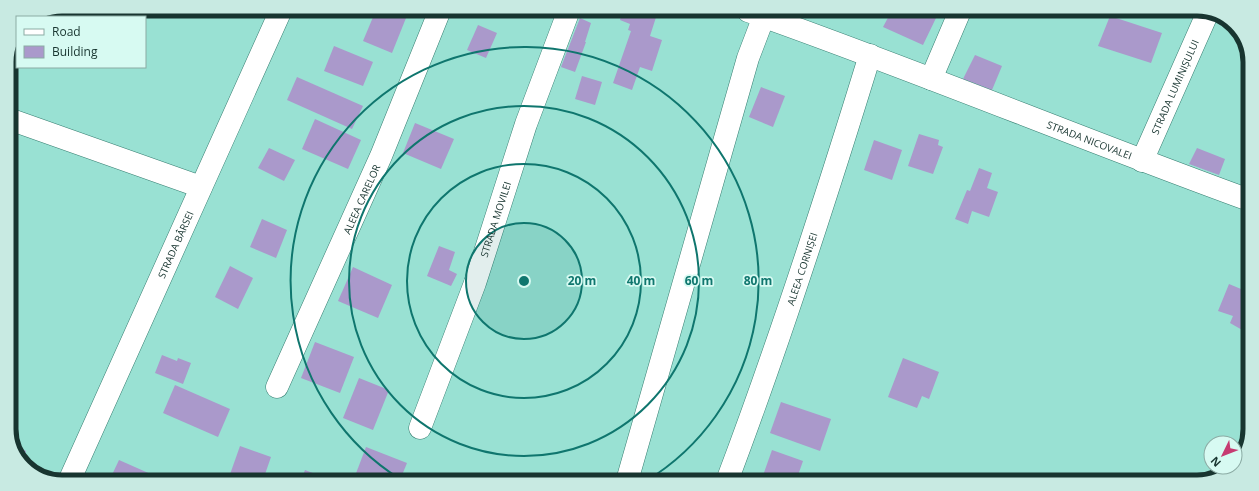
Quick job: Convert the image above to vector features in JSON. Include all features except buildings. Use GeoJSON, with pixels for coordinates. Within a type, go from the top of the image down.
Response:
{"type":"FeatureCollection","features":[{"type":"Feature","properties":{"kind":"street","name":"STRADA BÂRSEI"},"geometry":{"type":"LineString","coordinates":[[72,475],[278,16]]}},
{"type":"Feature","properties":{"kind":"street","name":"ALEEA CARELOR"},"geometry":{"type":"LineString","coordinates":[[277,387],[381,156],[438,16]]}},
{"type":"Feature","properties":{"kind":"street","name":"STRADA MOVILEI"},"geometry":{"type":"LineString","coordinates":[[420,428],[475,283],[526,124],[567,16]]}},
{"type":"Feature","properties":{"kind":"street"},"geometry":{"type":"LineString","coordinates":[[629,475],[748,58],[756,16]]}},
{"type":"Feature","properties":{"kind":"street","name":"STRADA NICOVALEI"},"geometry":{"type":"LineString","coordinates":[[762,16],[870,55],[1142,161],[1243,198]]}},
{"type":"Feature","properties":{"kind":"street"},"geometry":{"type":"LineString","coordinates":[[931,79],[958,16]]}},
{"type":"Feature","properties":{"kind":"street","name":"STRADA LUMINIȘULUI"},"geometry":{"type":"LineString","coordinates":[[1142,161],[1206,17]]}},
{"type":"Feature","properties":{"kind":"street","name":"ALEEA CORNIȘEI"},"geometry":{"type":"LineString","coordinates":[[729,475],[755,408],[773,355],[838,159],[870,55]]}},
{"type":"Feature","properties":{"kind":"street"},"geometry":{"type":"LineString","coordinates":[[16,121],[201,187]]}}]}
